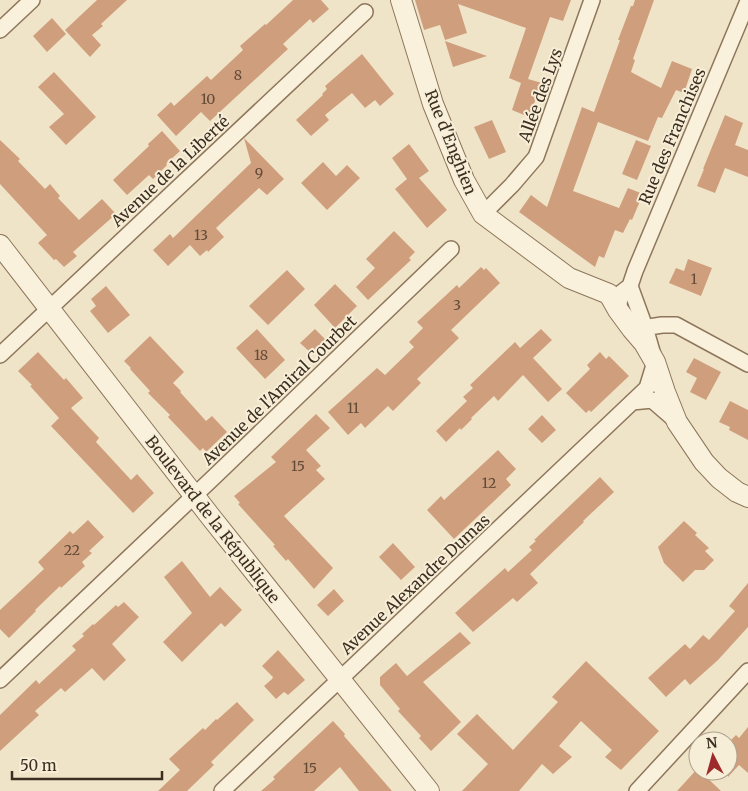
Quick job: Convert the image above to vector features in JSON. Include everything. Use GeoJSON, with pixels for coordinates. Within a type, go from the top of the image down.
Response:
{"type":"FeatureCollection","features":[{"type":"Feature","properties":{"kind":"street"},"geometry":{"type":"LineString","coordinates":[[0,30],[32,0]]}},
{"type":"Feature","properties":{"kind":"street","name":"Rue d'Enghien"},"geometry":{"type":"LineString","coordinates":[[401,0],[434,104],[464,180],[483,214],[568,278],[609,294],[618,310],[638,328],[655,362],[677,422],[704,462],[719,478],[737,492],[748,497]]}},
{"type":"Feature","properties":{"kind":"street","name":"Allée des Lys"},"geometry":{"type":"LineString","coordinates":[[483,214],[512,186],[536,157],[592,0]]}},
{"type":"Feature","properties":{"kind":"street","name":"Rue des Franchises"},"geometry":{"type":"LineString","coordinates":[[618,310],[621,293],[630,286],[748,1]]}},
{"type":"Feature","properties":{"kind":"street","name":"Avenue de la Liberté"},"geometry":{"type":"LineString","coordinates":[[0,355],[365,12]]}},
{"type":"Feature","properties":{"kind":"street","name":"Boulevard de la République"},"geometry":{"type":"LineString","coordinates":[[0,245],[194,496],[429,791]]}},
{"type":"Feature","properties":{"kind":"street","name":"Avenue de l'Amiral Courbet"},"geometry":{"type":"LineString","coordinates":[[0,680],[451,249]]}},
{"type":"Feature","properties":{"kind":"street"},"geometry":{"type":"LineString","coordinates":[[630,286],[638,328],[676,325],[748,364]]}},
{"type":"Feature","properties":{"kind":"street","name":"Avenue Alexandre Dumas"},"geometry":{"type":"LineString","coordinates":[[222,791],[647,388],[655,362]]}},
{"type":"Feature","properties":{"kind":"street"},"geometry":{"type":"LineString","coordinates":[[632,402],[652,400],[677,422]]}},
{"type":"Feature","properties":{"kind":"street"},"geometry":{"type":"LineString","coordinates":[[637,791],[748,671]]}},
{"type":"Feature","properties":{"kind":"building"},"geometry":{"type":"Polygon","coordinates":[[[97,0],[127,0],[92,35],[101,45],[90,57],[65,30],[97,0]]]}},
{"type":"Feature","properties":{"kind":"building"},"geometry":{"type":"Polygon","coordinates":[[[293,0],[321,0],[329,9],[313,23],[310,19],[283,44],[288,49],[210,121],[201,112],[176,136],[157,115],[171,102],[174,106],[207,76],[211,80],[243,50],[240,46],[293,0]]]}},
{"type":"Feature","properties":{"kind":"building"},"geometry":{"type":"Polygon","coordinates":[[[415,0],[571,0],[563,21],[550,17],[528,79],[542,83],[529,117],[512,110],[521,83],[509,78],[526,28],[458,4],[467,33],[445,40],[440,25],[424,30],[415,0]]]}},
{"type":"Feature","properties":{"kind":"building"},"geometry":{"type":"Polygon","coordinates":[[[635,0],[654,0],[633,59],[635,60],[631,72],[661,88],[672,61],[692,69],[684,93],[676,90],[662,118],[658,117],[648,141],[598,122],[573,191],[619,208],[628,188],[643,194],[632,220],[630,219],[623,233],[615,230],[604,258],[599,256],[595,267],[519,212],[531,195],[547,207],[582,107],[594,112],[620,40],[618,40],[635,0]]]}},
{"type":"Feature","properties":{"kind":"building"},"geometry":{"type":"Polygon","coordinates":[[[52,18],[66,34],[47,52],[33,36],[52,18]]]}},
{"type":"Feature","properties":{"kind":"building"},"geometry":{"type":"Polygon","coordinates":[[[445,41],[487,56],[453,67],[445,41]]]}},
{"type":"Feature","properties":{"kind":"building"},"geometry":{"type":"Polygon","coordinates":[[[362,54],[394,94],[380,106],[375,100],[365,108],[352,93],[325,115],[329,120],[311,136],[296,120],[323,95],[327,89],[325,86],[362,54]]]}},
{"type":"Feature","properties":{"kind":"building"},"geometry":{"type":"Polygon","coordinates":[[[54,72],[96,117],[66,145],[49,127],[64,114],[38,87],[54,72]]]}},
{"type":"Feature","properties":{"kind":"building"},"geometry":{"type":"Polygon","coordinates":[[[725,115],[743,123],[735,145],[748,150],[748,177],[725,168],[715,193],[697,186],[725,115]]]}},
{"type":"Feature","properties":{"kind":"building"},"geometry":{"type":"Polygon","coordinates":[[[492,120],[506,152],[489,159],[474,127],[492,120]]]}},
{"type":"Feature","properties":{"kind":"building"},"geometry":{"type":"Polygon","coordinates":[[[162,131],[180,151],[153,179],[149,175],[127,195],[113,180],[162,131]]]}},
{"type":"Feature","properties":{"kind":"building"},"geometry":{"type":"Polygon","coordinates":[[[244,138],[284,179],[267,195],[259,188],[216,228],[224,237],[208,252],[207,250],[200,256],[190,245],[168,266],[153,250],[170,234],[173,238],[251,163],[244,138]]]}},
{"type":"Feature","properties":{"kind":"building"},"geometry":{"type":"Polygon","coordinates":[[[0,140],[20,159],[18,161],[45,189],[50,184],[60,196],[58,198],[79,220],[102,199],[116,214],[73,252],[77,256],[64,267],[56,259],[54,260],[38,243],[47,235],[0,184],[0,140]]]}},
{"type":"Feature","properties":{"kind":"building"},"geometry":{"type":"Polygon","coordinates":[[[636,140],[651,146],[637,180],[622,174],[636,140]]]}},
{"type":"Feature","properties":{"kind":"building"},"geometry":{"type":"Polygon","coordinates":[[[409,144],[429,171],[419,178],[447,210],[427,228],[395,189],[407,179],[392,158],[409,144]]]}},
{"type":"Feature","properties":{"kind":"building"},"geometry":{"type":"Polygon","coordinates":[[[323,162],[336,176],[347,165],[360,178],[327,210],[301,183],[323,162]]]}},
{"type":"Feature","properties":{"kind":"building"},"geometry":{"type":"Polygon","coordinates":[[[394,231],[415,252],[409,258],[411,260],[368,300],[356,287],[375,268],[366,259],[394,231]]]}},
{"type":"Feature","properties":{"kind":"building"},"geometry":{"type":"Polygon","coordinates":[[[688,259],[712,268],[701,296],[669,283],[676,268],[684,271],[688,259]]]}},
{"type":"Feature","properties":{"kind":"building"},"geometry":{"type":"Polygon","coordinates":[[[481,267],[484,270],[486,268],[500,283],[451,330],[459,338],[417,379],[421,383],[393,411],[388,406],[365,428],[361,423],[348,435],[328,412],[377,368],[385,375],[414,347],[409,342],[423,328],[417,322],[457,285],[459,288],[481,267]]]}},
{"type":"Feature","properties":{"kind":"building"},"geometry":{"type":"Polygon","coordinates":[[[287,270],[305,289],[268,325],[249,306],[287,270]]]}},
{"type":"Feature","properties":{"kind":"building"},"geometry":{"type":"Polygon","coordinates":[[[335,284],[357,306],[335,328],[314,305],[335,284]]]}},
{"type":"Feature","properties":{"kind":"building"},"geometry":{"type":"Polygon","coordinates":[[[106,286],[130,315],[108,333],[90,311],[96,306],[91,299],[106,286]]]}},
{"type":"Feature","properties":{"kind":"building"},"geometry":{"type":"Polygon","coordinates":[[[257,329],[285,360],[265,379],[236,348],[257,329]]]}},
{"type":"Feature","properties":{"kind":"building"},"geometry":{"type":"Polygon","coordinates":[[[315,329],[326,340],[312,354],[300,343],[315,329]]]}},
{"type":"Feature","properties":{"kind":"building"},"geometry":{"type":"Polygon","coordinates":[[[541,329],[552,340],[533,358],[562,389],[548,402],[523,375],[498,401],[494,396],[461,430],[460,428],[446,442],[436,431],[467,401],[463,397],[473,388],[470,385],[515,342],[520,348],[541,329]]]}},
{"type":"Feature","properties":{"kind":"building"},"geometry":{"type":"Polygon","coordinates":[[[150,336],[184,372],[173,383],[180,392],[206,421],[212,416],[227,432],[206,452],[203,448],[200,451],[168,417],[170,415],[148,393],[150,391],[124,361],[150,336]]]}},
{"type":"Feature","properties":{"kind":"building"},"geometry":{"type":"Polygon","coordinates":[[[38,352],[64,380],[66,378],[83,398],[71,408],[99,438],[96,442],[131,480],[137,474],[154,493],[133,513],[51,426],[59,418],[18,371],[38,352]]]}},
{"type":"Feature","properties":{"kind":"building"},"geometry":{"type":"Polygon","coordinates":[[[600,352],[606,359],[609,356],[629,376],[591,412],[589,410],[586,413],[566,393],[590,369],[587,365],[600,352]]]}},
{"type":"Feature","properties":{"kind":"building"},"geometry":{"type":"Polygon","coordinates":[[[694,358],[721,372],[706,400],[690,392],[697,378],[686,372],[694,358]]]}},
{"type":"Feature","properties":{"kind":"building"},"geometry":{"type":"Polygon","coordinates":[[[730,401],[748,410],[748,440],[729,430],[730,427],[719,422],[730,401]]]}},
{"type":"Feature","properties":{"kind":"building"},"geometry":{"type":"Polygon","coordinates":[[[316,414],[330,428],[306,450],[321,466],[316,470],[325,479],[284,516],[333,568],[314,589],[288,559],[286,561],[273,546],[275,545],[238,504],[240,503],[234,496],[276,462],[271,457],[316,414]]]}},
{"type":"Feature","properties":{"kind":"building"},"geometry":{"type":"Polygon","coordinates":[[[542,415],[556,430],[542,443],[528,429],[542,415]]]}},
{"type":"Feature","properties":{"kind":"building"},"geometry":{"type":"Polygon","coordinates":[[[498,450],[516,469],[506,479],[511,485],[454,539],[427,510],[441,496],[444,500],[498,450]]]}},
{"type":"Feature","properties":{"kind":"building"},"geometry":{"type":"Polygon","coordinates":[[[600,477],[614,492],[530,574],[538,583],[517,602],[513,598],[473,632],[455,613],[505,568],[508,572],[532,550],[529,547],[536,541],[534,540],[600,477]]]}},
{"type":"Feature","properties":{"kind":"building"},"geometry":{"type":"Polygon","coordinates":[[[88,520],[104,537],[89,551],[92,553],[82,562],[85,566],[61,588],[60,586],[9,638],[0,629],[0,610],[44,569],[38,562],[70,531],[73,534],[88,520]]]}},
{"type":"Feature","properties":{"kind":"building"},"geometry":{"type":"Polygon","coordinates":[[[684,521],[709,548],[705,551],[714,560],[704,570],[695,570],[683,582],[664,563],[658,547],[684,521]]]}},
{"type":"Feature","properties":{"kind":"building"},"geometry":{"type":"Polygon","coordinates":[[[393,543],[415,567],[401,580],[379,557],[393,543]]]}},
{"type":"Feature","properties":{"kind":"building"},"geometry":{"type":"Polygon","coordinates":[[[182,561],[210,597],[220,587],[242,610],[225,627],[221,623],[182,662],[163,642],[192,613],[164,577],[182,561]]]}},
{"type":"Feature","properties":{"kind":"building"},"geometry":{"type":"Polygon","coordinates":[[[748,583],[748,627],[718,660],[690,685],[685,679],[666,697],[648,678],[685,644],[690,649],[703,635],[709,640],[735,611],[729,606],[748,583]]]}},
{"type":"Feature","properties":{"kind":"building"},"geometry":{"type":"Polygon","coordinates":[[[334,589],[344,601],[328,616],[317,605],[334,589]]]}},
{"type":"Feature","properties":{"kind":"building"},"geometry":{"type":"Polygon","coordinates":[[[124,602],[139,617],[112,644],[126,660],[104,681],[92,668],[65,692],[61,688],[35,711],[39,715],[0,751],[0,715],[36,680],[39,684],[76,650],[72,646],[84,636],[82,634],[116,605],[118,607],[124,602]]]}},
{"type":"Feature","properties":{"kind":"building"},"geometry":{"type":"Polygon","coordinates":[[[460,632],[471,643],[423,682],[461,722],[431,751],[419,738],[421,736],[398,711],[400,709],[380,685],[380,677],[396,663],[407,676],[460,632]]]}},
{"type":"Feature","properties":{"kind":"building"},"geometry":{"type":"Polygon","coordinates":[[[278,650],[305,680],[288,695],[284,692],[276,699],[264,686],[273,677],[262,666],[278,650]]]}},
{"type":"Feature","properties":{"kind":"building"},"geometry":{"type":"Polygon","coordinates":[[[586,661],[659,731],[621,770],[605,757],[612,750],[581,721],[559,746],[572,757],[553,774],[542,764],[519,791],[462,791],[488,764],[457,734],[477,714],[513,750],[558,702],[552,697],[586,661]]]}},
{"type":"Feature","properties":{"kind":"building"},"geometry":{"type":"Polygon","coordinates":[[[237,702],[254,720],[211,762],[214,765],[187,791],[158,791],[180,770],[169,759],[203,728],[205,730],[237,702]]]}},
{"type":"Feature","properties":{"kind":"building"},"geometry":{"type":"Polygon","coordinates":[[[333,721],[392,791],[359,791],[340,767],[314,791],[261,791],[275,779],[273,777],[333,721]]]}},
{"type":"Feature","properties":{"kind":"building"},"geometry":{"type":"Polygon","coordinates":[[[748,727],[748,773],[738,766],[739,738],[748,727]]]}},
{"type":"Feature","properties":{"kind":"building"},"geometry":{"type":"Polygon","coordinates":[[[688,779],[688,781],[710,781],[721,791],[677,791],[688,779]]]}}]}
